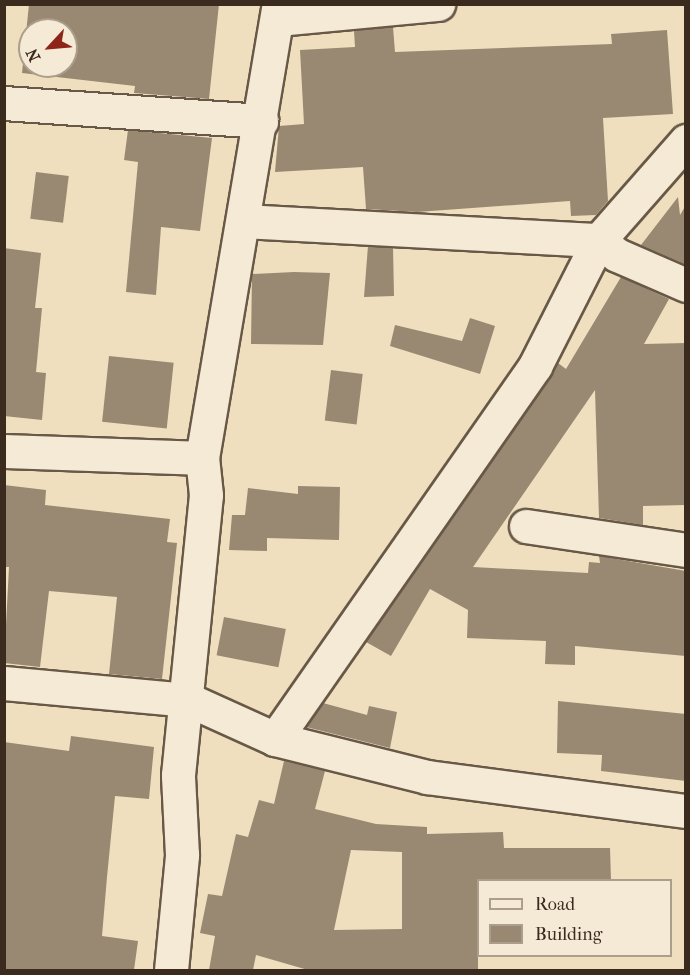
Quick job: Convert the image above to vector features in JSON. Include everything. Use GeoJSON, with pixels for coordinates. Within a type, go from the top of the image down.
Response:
{"type":"FeatureCollection","features":[{"type":"Feature","properties":{"kind":"street"},"geometry":{"type":"LineString","coordinates":[[171,970],[182,855],[178,775],[189,700],[196,565],[206,495],[202,458],[279,12],[438,4]]}},
{"type":"Feature","properties":{"kind":"street"},"geometry":{"type":"LineString","coordinates":[[4,103],[261,122]]}},
{"type":"Feature","properties":{"kind":"street"},"geometry":{"type":"LineString","coordinates":[[275,739],[535,366],[599,240],[686,141]]}},
{"type":"Feature","properties":{"kind":"street"},"geometry":{"type":"LineString","coordinates":[[243,221],[599,240],[617,255],[686,285]]}},
{"type":"Feature","properties":{"kind":"street"},"geometry":{"type":"LineString","coordinates":[[4,451],[202,458]]}},
{"type":"Feature","properties":{"kind":"street"},"geometry":{"type":"LineString","coordinates":[[525,526],[686,550]]}},
{"type":"Feature","properties":{"kind":"street"},"geometry":{"type":"LineString","coordinates":[[4,682],[189,700],[275,739],[427,777],[686,811]]}},
{"type":"Feature","properties":{"kind":"building"},"geometry":{"type":"Polygon","coordinates":[[[29,4],[219,4],[209,99],[134,93],[135,86],[65,78],[78,78],[78,18],[28,18],[29,4]]]}},
{"type":"Feature","properties":{"kind":"building"},"geometry":{"type":"Polygon","coordinates":[[[393,27],[395,52],[612,44],[611,34],[667,30],[673,114],[603,118],[608,201],[596,215],[571,216],[570,201],[417,212],[366,209],[363,167],[275,172],[279,126],[304,124],[300,50],[355,47],[354,31],[393,27]]]}},
{"type":"Feature","properties":{"kind":"building"},"geometry":{"type":"Polygon","coordinates":[[[128,130],[212,138],[200,231],[161,227],[156,295],[126,292],[138,162],[124,160],[128,130]]]}},
{"type":"Feature","properties":{"kind":"building"},"geometry":{"type":"Polygon","coordinates":[[[36,172],[69,176],[63,223],[30,219],[36,172]]]}},
{"type":"Feature","properties":{"kind":"building"},"geometry":{"type":"Polygon","coordinates":[[[678,197],[680,215],[686,205],[685,264],[641,245],[678,197]]]}},
{"type":"Feature","properties":{"kind":"building"},"geometry":{"type":"Polygon","coordinates":[[[368,246],[393,248],[394,296],[364,297],[368,246]]]}},
{"type":"Feature","properties":{"kind":"building"},"geometry":{"type":"Polygon","coordinates":[[[4,248],[41,253],[35,308],[42,308],[36,372],[46,373],[42,420],[4,416],[4,248]]]}},
{"type":"Feature","properties":{"kind":"building"},"geometry":{"type":"Polygon","coordinates":[[[330,273],[323,345],[251,344],[252,274],[330,273]]]}},
{"type":"Feature","properties":{"kind":"building"},"geometry":{"type":"Polygon","coordinates":[[[621,277],[669,299],[644,344],[686,343],[686,505],[643,506],[643,525],[599,518],[595,390],[473,567],[588,573],[589,562],[600,563],[599,556],[686,571],[686,656],[575,646],[575,665],[545,664],[546,641],[467,638],[468,610],[430,589],[391,656],[366,642],[558,363],[566,369],[621,277]]]}},
{"type":"Feature","properties":{"kind":"building"},"geometry":{"type":"Polygon","coordinates":[[[470,318],[495,326],[480,374],[390,346],[395,325],[462,341],[470,318]]]}},
{"type":"Feature","properties":{"kind":"building"},"geometry":{"type":"Polygon","coordinates":[[[109,356],[174,363],[167,428],[102,422],[109,356]]]}},
{"type":"Feature","properties":{"kind":"building"},"geometry":{"type":"Polygon","coordinates":[[[331,370],[363,374],[357,425],[325,421],[331,370]]]}},
{"type":"Feature","properties":{"kind":"building"},"geometry":{"type":"Polygon","coordinates":[[[4,485],[46,490],[45,505],[170,519],[167,542],[177,543],[162,679],[109,674],[117,597],[49,591],[40,667],[4,663],[9,567],[4,567],[4,485]]]}},
{"type":"Feature","properties":{"kind":"building"},"geometry":{"type":"Polygon","coordinates":[[[298,486],[340,487],[339,540],[267,538],[267,551],[229,550],[232,515],[245,515],[248,488],[298,494],[298,486]]]}},
{"type":"Feature","properties":{"kind":"building"},"geometry":{"type":"Polygon","coordinates":[[[224,617],[286,629],[278,667],[217,655],[224,617]]]}},
{"type":"Feature","properties":{"kind":"building"},"geometry":{"type":"Polygon","coordinates":[[[558,701],[686,714],[686,781],[601,771],[602,755],[557,753],[558,701]]]}},
{"type":"Feature","properties":{"kind":"building"},"geometry":{"type":"Polygon","coordinates":[[[323,703],[367,715],[369,706],[397,712],[390,748],[306,727],[323,703]]]}},
{"type":"Feature","properties":{"kind":"building"},"geometry":{"type":"Polygon","coordinates":[[[71,736],[154,747],[149,799],[115,796],[107,877],[102,936],[138,941],[134,970],[4,970],[4,742],[69,751],[71,736]]]}},
{"type":"Feature","properties":{"kind":"building"},"geometry":{"type":"Polygon","coordinates":[[[284,761],[325,771],[315,809],[376,824],[427,827],[427,834],[503,832],[504,848],[610,848],[611,879],[477,879],[478,970],[308,970],[256,955],[253,970],[209,970],[215,936],[200,933],[208,894],[222,896],[236,834],[248,837],[259,800],[274,804],[284,761]],[[351,850],[334,930],[402,929],[402,852],[351,850]]]}}]}
